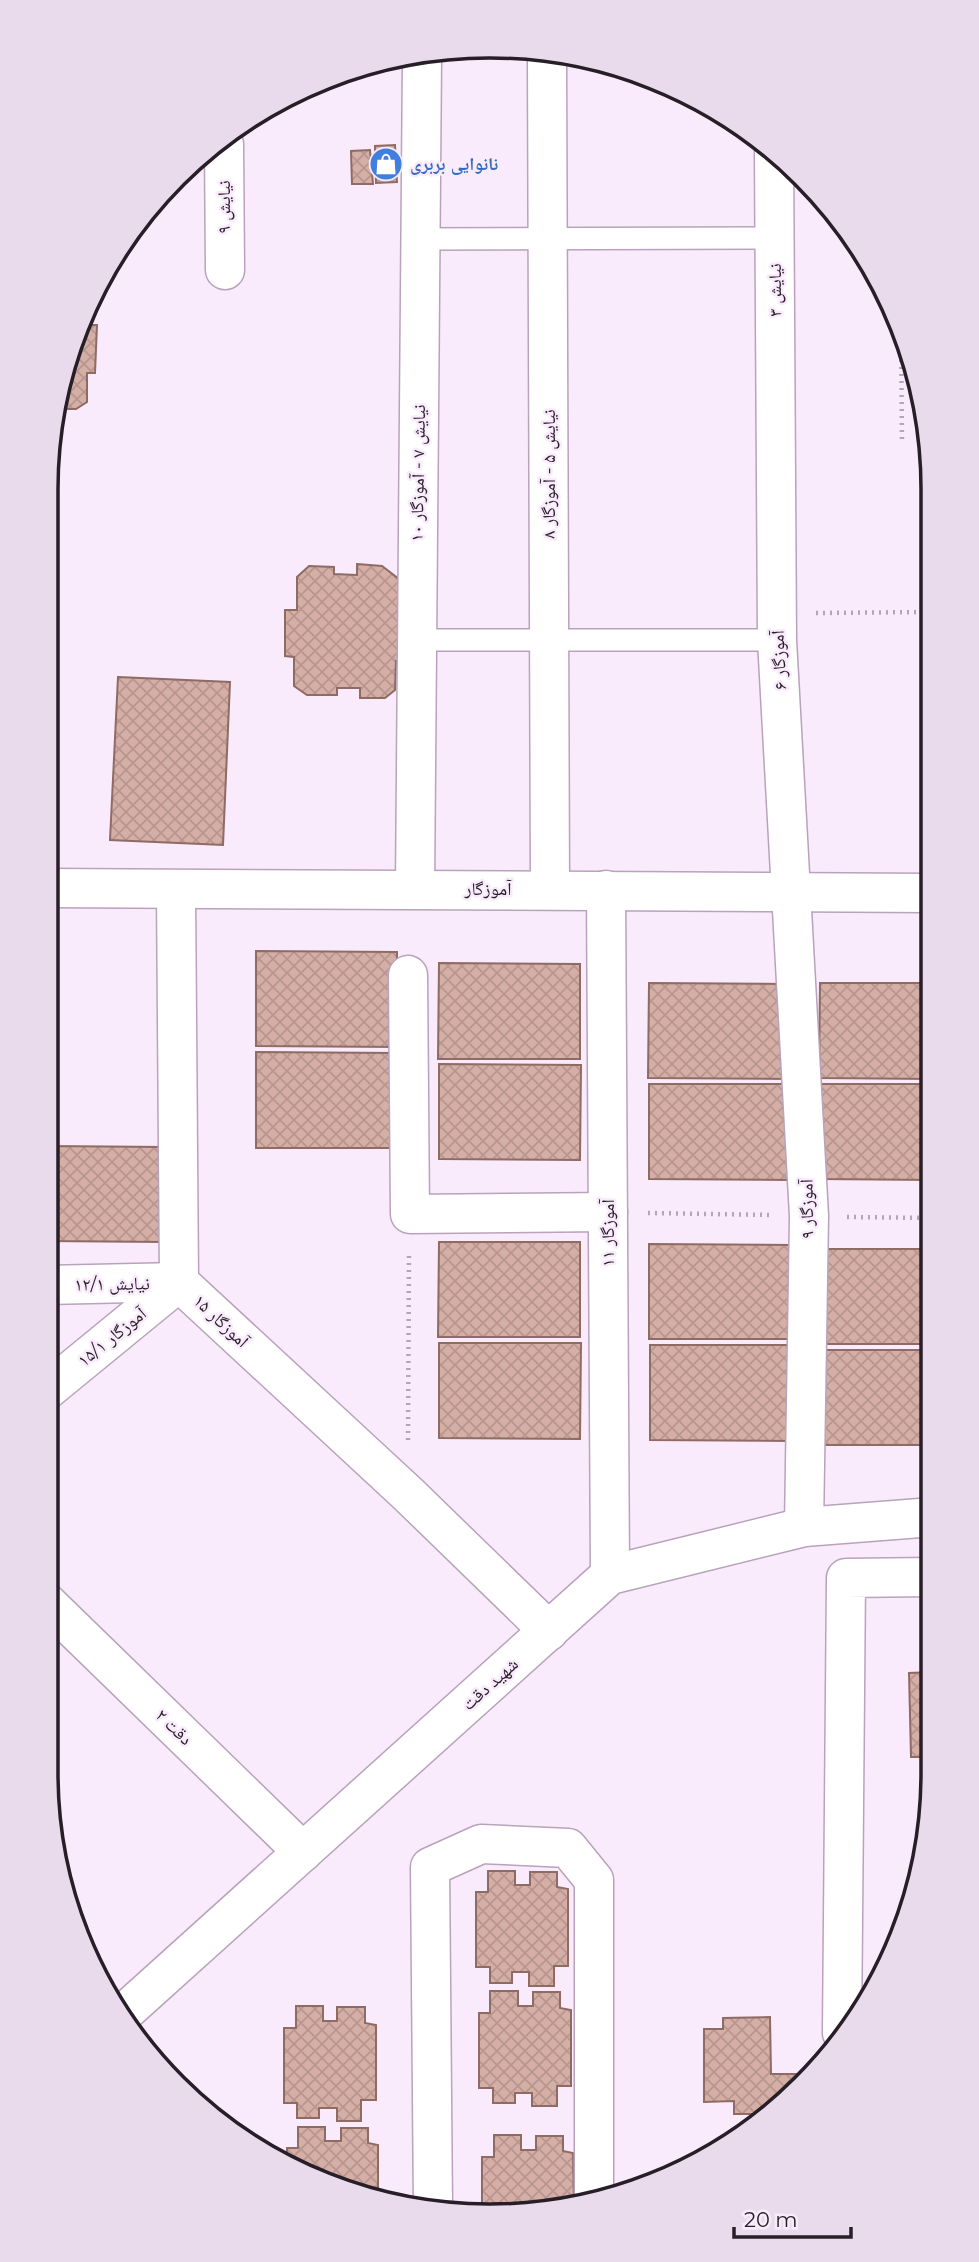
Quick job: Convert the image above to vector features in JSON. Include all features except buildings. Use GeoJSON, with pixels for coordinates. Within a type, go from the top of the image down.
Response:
{"type":"FeatureCollection","features":[{"type":"Feature","properties":{"kind":"street","name":"نیایش ۵ - آموزگار ۸"},"geometry":{"type":"LineString","coordinates":[[547,61],[550,890]]}},
{"type":"Feature","properties":{"kind":"street","name":"نیایش ۷ - آموزگار ۱۰"},"geometry":{"type":"LineString","coordinates":[[415,888],[422,63]]}},
{"type":"Feature","properties":{"kind":"street","name":"نیایش ۹"},"geometry":{"type":"LineString","coordinates":[[224,149],[225,270]]}},
{"type":"Feature","properties":{"kind":"street","name":"نیایش ۳"},"geometry":{"type":"LineString","coordinates":[[774,165],[776,428]]}},
{"type":"Feature","properties":{"kind":"street","name":"آموزگار ۶"},"geometry":{"type":"LineString","coordinates":[[776,428],[777,627],[792,892]]}},
{"type":"Feature","properties":{"kind":"street","name":"آموزگار"},"geometry":{"type":"LineString","coordinates":[[58,888],[415,888],[921,893]]}},
{"type":"Feature","properties":{"kind":"street","name":"آموزگار ۱۵"},"geometry":{"type":"LineString","coordinates":[[176,890],[179,1282],[408,1494],[549,1630]]}},
{"type":"Feature","properties":{"kind":"street","name":"آموزگار ۱۱"},"geometry":{"type":"LineString","coordinates":[[606,890],[610,1575]]}},
{"type":"Feature","properties":{"kind":"street","name":"آموزگار ۹"},"geometry":{"type":"LineString","coordinates":[[792,892],[809,1216],[804,1527]]}},
{"type":"Feature","properties":{"kind":"street"},"geometry":{"type":"LineString","coordinates":[[408,975],[410,1214],[608,1212]]}},
{"type":"Feature","properties":{"kind":"street","name":"نیایش ۱۲/۱"},"geometry":{"type":"LineString","coordinates":[[58,1285],[179,1282]]}},
{"type":"Feature","properties":{"kind":"street","name":"آموزگار ۱۵/۱"},"geometry":{"type":"LineString","coordinates":[[58,1378],[179,1282]]}},
{"type":"Feature","properties":{"kind":"street","name":"شهید دقت"},"geometry":{"type":"LineString","coordinates":[[129,2009],[610,1575],[804,1527],[921,1518]]}},
{"type":"Feature","properties":{"kind":"street"},"geometry":{"type":"LineString","coordinates":[[842,2020],[846,1578],[921,1577]]}},
{"type":"Feature","properties":{"kind":"street","name":"دقت ۲"},"geometry":{"type":"LineString","coordinates":[[58,1614],[303,1852]]}},
{"type":"Feature","properties":{"kind":"street"},"geometry":{"type":"LineString","coordinates":[[433,2201],[430,1867],[481,1844],[568,1848],[594,1880],[594,2192]]}},
{"type":"Feature","properties":{"kind":"lane"},"geometry":{"type":"LineString","coordinates":[[421,239],[775,238]]}},
{"type":"Feature","properties":{"kind":"lane"},"geometry":{"type":"LineString","coordinates":[[417,640],[549,639],[777,627]]}},
{"type":"Feature","properties":{"kind":"path"},"geometry":{"type":"LineString","coordinates":[[901,361],[902,443]]}},
{"type":"Feature","properties":{"kind":"path"},"geometry":{"type":"LineString","coordinates":[[777,627],[921,613]]}},
{"type":"Feature","properties":{"kind":"path"},"geometry":{"type":"LineString","coordinates":[[408,1494],[410,1214]]}},
{"type":"Feature","properties":{"kind":"place","name":"نانوایی بربری"},"geometry":{"type":"Point","coordinates":[386,164]}}]}
